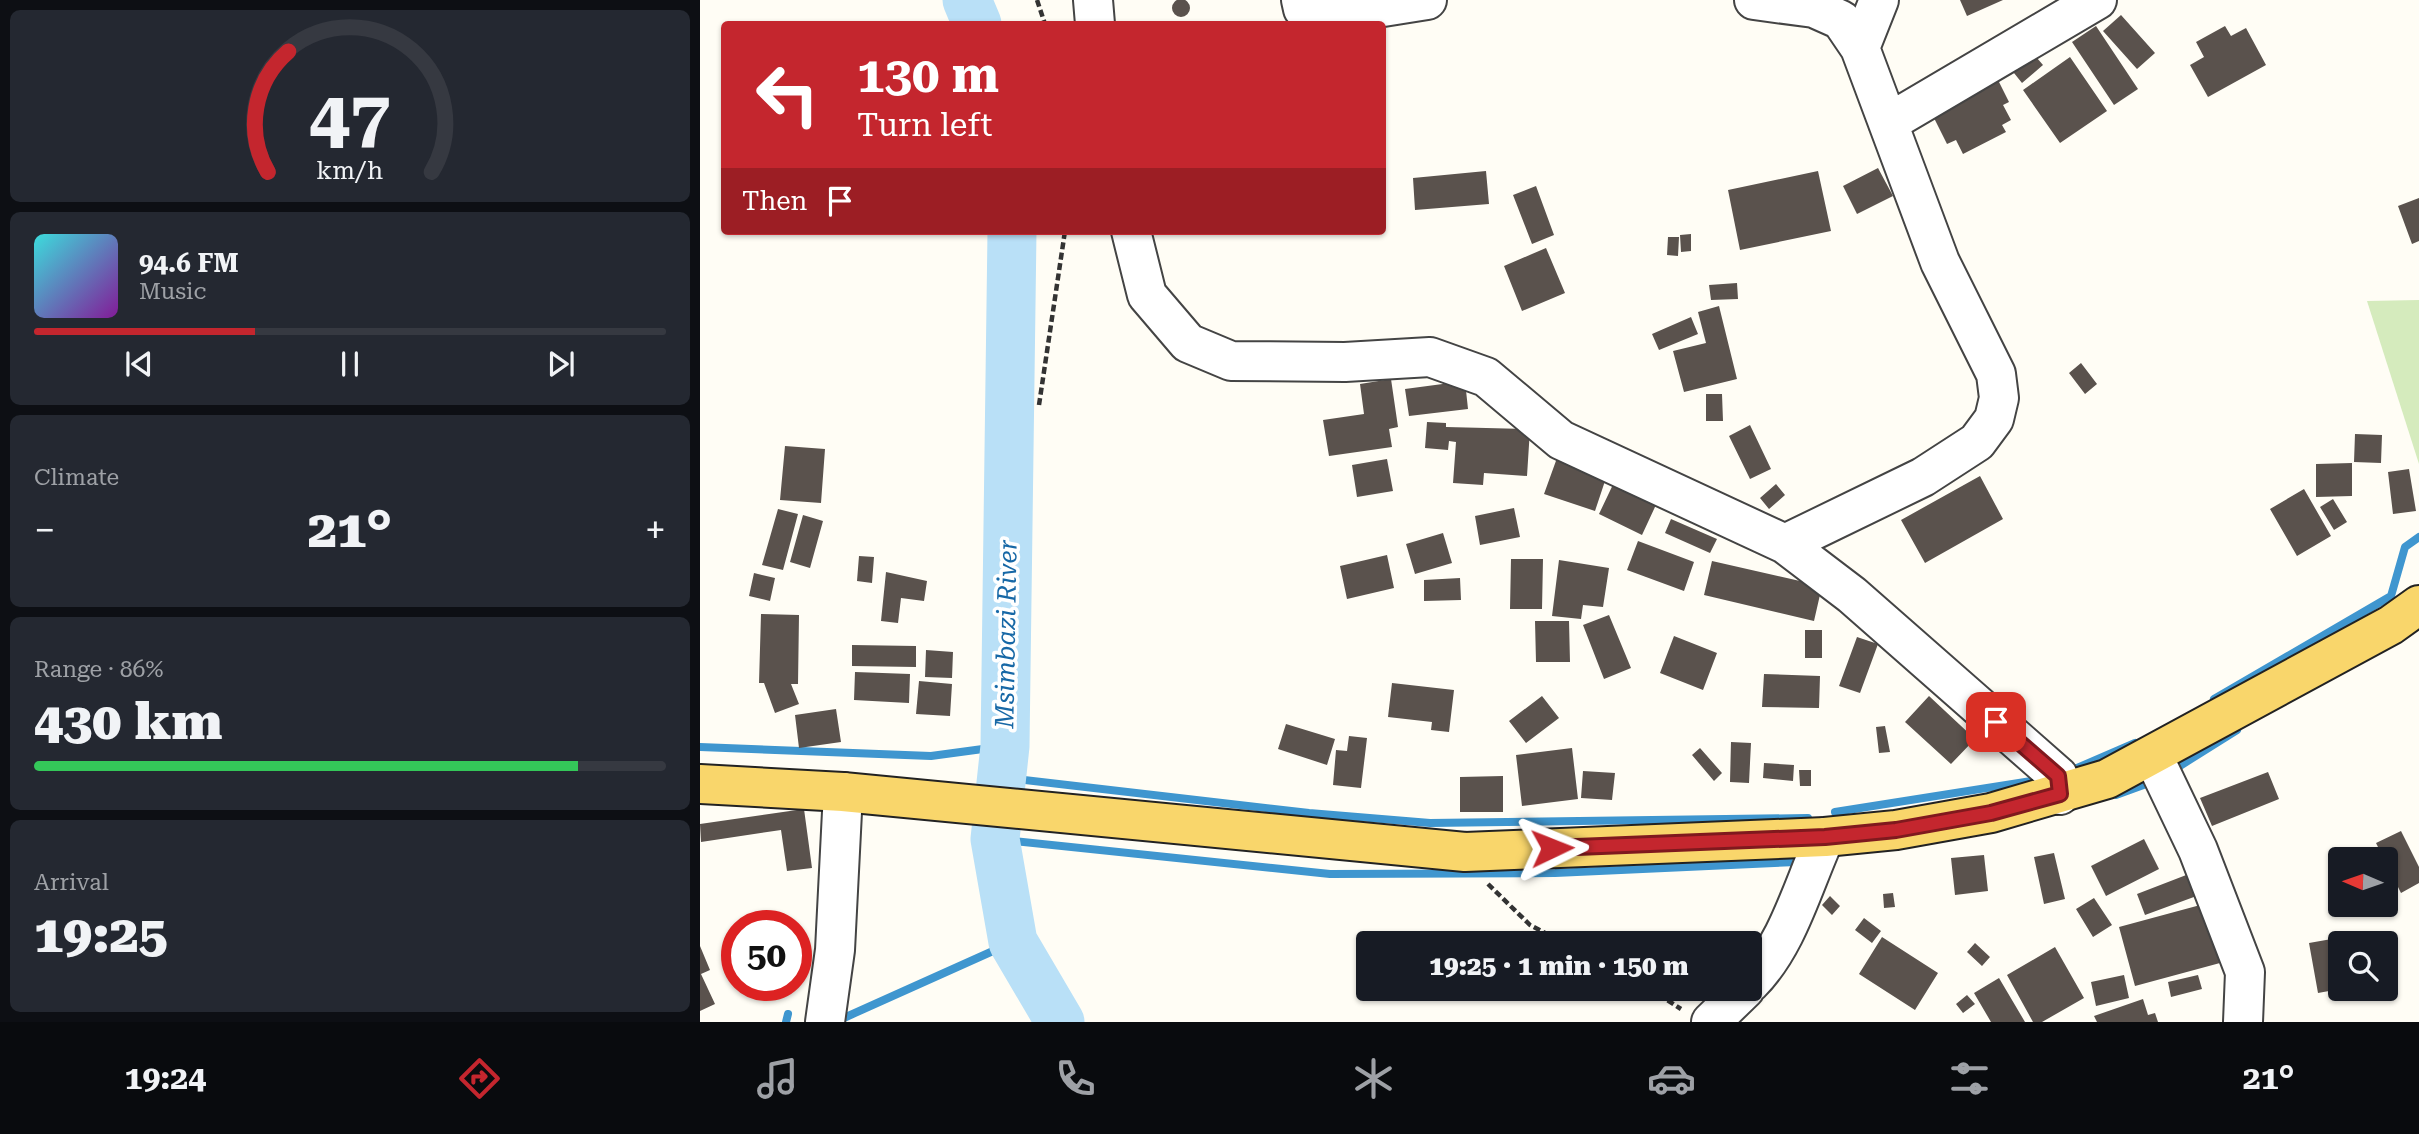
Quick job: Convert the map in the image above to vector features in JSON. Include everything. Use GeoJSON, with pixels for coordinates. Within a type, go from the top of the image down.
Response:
{"type":"FeatureCollection","features":[{"type":"Feature","properties":{"kind":"main road"},"geometry":{"type":"LineString","coordinates":[[700,784],[843,792],[1111,820],[1465,852],[1825,837],[1896,830],[1991,813],[2107,779],[2391,625],[2419,605]]}},
{"type":"Feature","properties":{"kind":"street"},"geometry":{"type":"LineString","coordinates":[[1093,0],[1095,21]]}},
{"type":"Feature","properties":{"kind":"street"},"geometry":{"type":"LineString","coordinates":[[1301,0],[1303,9],[1314,18],[1427,0]]}},
{"type":"Feature","properties":{"kind":"street"},"geometry":{"type":"LineString","coordinates":[[1754,0],[1814,8],[1841,20],[1860,48],[1940,262],[1996,374],[1998,398],[1994,419],[1977,442],[1923,477],[1785,544]]}},
{"type":"Feature","properties":{"kind":"street"},"geometry":{"type":"LineString","coordinates":[[1860,48],[1879,0]]}},
{"type":"Feature","properties":{"kind":"street"},"geometry":{"type":"LineString","coordinates":[[1888,123],[2097,0]]}},
{"type":"Feature","properties":{"kind":"street"},"geometry":{"type":"LineString","coordinates":[[1132,235],[1147,295],[1188,343],[1231,361],[1345,362],[1430,357],[1486,377],[1561,440],[1785,544],[1852,594],[2058,776],[2060,794]]}},
{"type":"Feature","properties":{"kind":"street"},"geometry":{"type":"LineString","coordinates":[[2153,756],[2198,850],[2245,972],[2244,1022]]}},
{"type":"Feature","properties":{"kind":"street"},"geometry":{"type":"LineString","coordinates":[[825,1022],[840,878],[843,792]]}},
{"type":"Feature","properties":{"kind":"street"},"geometry":{"type":"LineString","coordinates":[[1762,966],[1785,934],[1802,885],[1825,837]]}},
{"type":"Feature","properties":{"kind":"street"},"geometry":{"type":"LineString","coordinates":[[1711,1022],[1733,1001]]}},
{"type":"Feature","properties":{"kind":"path"},"geometry":{"type":"LineString","coordinates":[[1037,0],[1044,21]]}},
{"type":"Feature","properties":{"kind":"path"},"geometry":{"type":"LineString","coordinates":[[1039,405],[1064,235]]}},
{"type":"Feature","properties":{"kind":"path"},"geometry":{"type":"LineString","coordinates":[[1465,852],[1493,891],[1530,925],[1541,931]]}},
{"type":"Feature","properties":{"kind":"green space"},"geometry":{"type":"Polygon","coordinates":[[[2419,300],[2419,464],[2367,301],[2419,300]]]}},
{"type":"Feature","properties":{"kind":"building"},"geometry":{"type":"Polygon","coordinates":[[[1181,-1],[1187,2],[1190,8],[1187,14],[1181,17],[1175,14],[1172,8],[1175,2],[1181,-1]]]}},
{"type":"Feature","properties":{"kind":"building"},"geometry":{"type":"Polygon","coordinates":[[[1960,0],[2003,0],[1967,16],[1960,0]]]}},
{"type":"Feature","properties":{"kind":"building"},"geometry":{"type":"Polygon","coordinates":[[[2121,15],[2155,53],[2137,69],[2103,31],[2121,15]]]}},
{"type":"Feature","properties":{"kind":"building"},"geometry":{"type":"Polygon","coordinates":[[[2096,26],[2138,89],[2114,105],[2072,42],[2096,26]]]}},
{"type":"Feature","properties":{"kind":"building"},"geometry":{"type":"Polygon","coordinates":[[[2225,26],[2231,36],[2246,28],[2266,65],[2208,97],[2190,65],[2204,57],[2196,42],[2225,26]]]}},
{"type":"Feature","properties":{"kind":"building"},"geometry":{"type":"Polygon","coordinates":[[[2031,51],[2043,65],[2022,83],[2010,68],[2031,51]]]}},
{"type":"Feature","properties":{"kind":"building"},"geometry":{"type":"Polygon","coordinates":[[[2070,57],[2107,111],[2060,143],[2023,90],[2070,57]]]}},
{"type":"Feature","properties":{"kind":"building"},"geometry":{"type":"Polygon","coordinates":[[[1996,76],[2009,102],[2003,105],[2011,120],[2002,125],[2006,132],[1963,154],[1956,140],[1947,144],[1934,118],[1943,113],[1939,106],[1996,76]]]}},
{"type":"Feature","properties":{"kind":"building"},"geometry":{"type":"Polygon","coordinates":[[[1878,168],[1893,196],[1857,214],[1843,186],[1878,168]]]}},
{"type":"Feature","properties":{"kind":"building"},"geometry":{"type":"Polygon","coordinates":[[[1486,171],[1489,204],[1415,210],[1413,178],[1486,171]]]}},
{"type":"Feature","properties":{"kind":"building"},"geometry":{"type":"Polygon","coordinates":[[[1818,171],[1831,231],[1740,250],[1728,190],[1818,171]]]}},
{"type":"Feature","properties":{"kind":"building"},"geometry":{"type":"Polygon","coordinates":[[[1536,186],[1554,235],[1532,244],[1513,195],[1536,186]]]}},
{"type":"Feature","properties":{"kind":"building"},"geometry":{"type":"Polygon","coordinates":[[[2419,198],[2419,241],[2412,244],[2398,206],[2419,198]]]}},
{"type":"Feature","properties":{"kind":"building"},"geometry":{"type":"Polygon","coordinates":[[[1691,234],[1691,251],[1681,252],[1680,235],[1691,234]]]}},
{"type":"Feature","properties":{"kind":"building"},"geometry":{"type":"Polygon","coordinates":[[[1668,237],[1679,237],[1678,256],[1667,255],[1668,237]]]}},
{"type":"Feature","properties":{"kind":"building"},"geometry":{"type":"Polygon","coordinates":[[[1546,248],[1565,293],[1522,311],[1504,266],[1546,248]]]}},
{"type":"Feature","properties":{"kind":"building"},"geometry":{"type":"Polygon","coordinates":[[[1737,283],[1738,299],[1711,300],[1709,285],[1737,283]]]}},
{"type":"Feature","properties":{"kind":"building"},"geometry":{"type":"Polygon","coordinates":[[[1719,306],[1737,379],[1684,392],[1673,351],[1706,343],[1698,312],[1719,306]]]}},
{"type":"Feature","properties":{"kind":"building"},"geometry":{"type":"Polygon","coordinates":[[[1691,317],[1698,334],[1659,350],[1652,334],[1691,317]]]}},
{"type":"Feature","properties":{"kind":"building"},"geometry":{"type":"Polygon","coordinates":[[[2081,363],[2097,384],[2085,394],[2069,373],[2081,363]]]}},
{"type":"Feature","properties":{"kind":"building"},"geometry":{"type":"Polygon","coordinates":[[[1391,379],[1398,427],[1389,429],[1392,447],[1329,456],[1323,420],[1364,414],[1360,384],[1391,379]]]}},
{"type":"Feature","properties":{"kind":"building"},"geometry":{"type":"Polygon","coordinates":[[[1465,381],[1468,409],[1409,416],[1405,389],[1465,381]]]}},
{"type":"Feature","properties":{"kind":"building"},"geometry":{"type":"Polygon","coordinates":[[[1706,394],[1722,394],[1723,421],[1706,421],[1706,394]]]}},
{"type":"Feature","properties":{"kind":"building"},"geometry":{"type":"Polygon","coordinates":[[[1427,422],[1446,423],[1446,427],[1530,429],[1527,476],[1484,473],[1483,485],[1453,483],[1456,442],[1449,441],[1448,450],[1425,448],[1427,422]]]}},
{"type":"Feature","properties":{"kind":"building"},"geometry":{"type":"Polygon","coordinates":[[[1750,425],[1771,469],[1750,479],[1729,436],[1750,425]]]}},
{"type":"Feature","properties":{"kind":"building"},"geometry":{"type":"Polygon","coordinates":[[[2355,434],[2382,435],[2381,463],[2354,462],[2355,434]]]}},
{"type":"Feature","properties":{"kind":"building"},"geometry":{"type":"Polygon","coordinates":[[[785,446],[825,449],[821,503],[780,500],[785,446]]]}},
{"type":"Feature","properties":{"kind":"building"},"geometry":{"type":"Polygon","coordinates":[[[1557,458],[1607,475],[1595,511],[1544,494],[1557,458]]]}},
{"type":"Feature","properties":{"kind":"building"},"geometry":{"type":"Polygon","coordinates":[[[1387,459],[1393,491],[1357,497],[1352,465],[1387,459]]]}},
{"type":"Feature","properties":{"kind":"building"},"geometry":{"type":"Polygon","coordinates":[[[2352,463],[2352,496],[2316,497],[2316,464],[2352,463]]]}},
{"type":"Feature","properties":{"kind":"building"},"geometry":{"type":"Polygon","coordinates":[[[2409,469],[2416,511],[2393,514],[2388,472],[2409,469]]]}},
{"type":"Feature","properties":{"kind":"building"},"geometry":{"type":"Polygon","coordinates":[[[1618,474],[1661,494],[1642,535],[1599,514],[1618,474]]]}},
{"type":"Feature","properties":{"kind":"building"},"geometry":{"type":"Polygon","coordinates":[[[1980,476],[2003,519],[1925,563],[1901,520],[1980,476]]]}},
{"type":"Feature","properties":{"kind":"building"},"geometry":{"type":"Polygon","coordinates":[[[1776,484],[1785,495],[1769,509],[1760,498],[1776,484]]]}},
{"type":"Feature","properties":{"kind":"building"},"geometry":{"type":"Polygon","coordinates":[[[2304,489],[2331,536],[2297,556],[2270,509],[2304,489]]]}},
{"type":"Feature","properties":{"kind":"building"},"geometry":{"type":"Polygon","coordinates":[[[2333,499],[2347,522],[2334,530],[2320,507],[2333,499]]]}},
{"type":"Feature","properties":{"kind":"building"},"geometry":{"type":"Polygon","coordinates":[[[1514,508],[1520,537],[1480,545],[1475,516],[1514,508]]]}},
{"type":"Feature","properties":{"kind":"building"},"geometry":{"type":"Polygon","coordinates":[[[778,509],[798,514],[783,570],[762,565],[778,509]]]}},
{"type":"Feature","properties":{"kind":"building"},"geometry":{"type":"Polygon","coordinates":[[[803,515],[823,521],[810,568],[790,562],[803,515]]]}},
{"type":"Feature","properties":{"kind":"building"},"geometry":{"type":"Polygon","coordinates":[[[1671,519],[1717,539],[1710,553],[1665,533],[1671,519]]]}},
{"type":"Feature","properties":{"kind":"building"},"geometry":{"type":"Polygon","coordinates":[[[1443,533],[1452,563],[1415,574],[1406,544],[1443,533]]]}},
{"type":"Feature","properties":{"kind":"building"},"geometry":{"type":"Polygon","coordinates":[[[1638,541],[1694,562],[1684,591],[1627,570],[1638,541]]]}},
{"type":"Feature","properties":{"kind":"building"},"geometry":{"type":"Polygon","coordinates":[[[1387,555],[1394,588],[1347,599],[1340,566],[1387,555]]]}},
{"type":"Feature","properties":{"kind":"building"},"geometry":{"type":"Polygon","coordinates":[[[859,556],[874,557],[872,583],[857,581],[859,556]]]}},
{"type":"Feature","properties":{"kind":"building"},"geometry":{"type":"Polygon","coordinates":[[[1511,559],[1543,559],[1542,609],[1510,609],[1511,559]]]}},
{"type":"Feature","properties":{"kind":"building"},"geometry":{"type":"Polygon","coordinates":[[[1559,560],[1609,568],[1603,607],[1583,605],[1581,619],[1552,616],[1559,560]]]}},
{"type":"Feature","properties":{"kind":"building"},"geometry":{"type":"Polygon","coordinates":[[[1712,561],[1822,586],[1814,621],[1704,595],[1712,561]]]}},
{"type":"Feature","properties":{"kind":"building"},"geometry":{"type":"Polygon","coordinates":[[[886,572],[927,581],[924,601],[901,598],[898,623],[881,621],[886,572]]]}},
{"type":"Feature","properties":{"kind":"building"},"geometry":{"type":"Polygon","coordinates":[[[754,573],[775,578],[770,601],[749,596],[754,573]]]}},
{"type":"Feature","properties":{"kind":"building"},"geometry":{"type":"Polygon","coordinates":[[[1460,578],[1461,600],[1424,601],[1424,580],[1460,578]]]}},
{"type":"Feature","properties":{"kind":"building"},"geometry":{"type":"Polygon","coordinates":[[[761,614],[799,615],[798,684],[791,684],[799,704],[775,713],[764,683],[759,683],[761,614]]]}},
{"type":"Feature","properties":{"kind":"building"},"geometry":{"type":"Polygon","coordinates":[[[1609,615],[1631,668],[1604,679],[1583,625],[1609,615]]]}},
{"type":"Feature","properties":{"kind":"building"},"geometry":{"type":"Polygon","coordinates":[[[1535,621],[1569,621],[1570,662],[1536,662],[1535,621]]]}},
{"type":"Feature","properties":{"kind":"building"},"geometry":{"type":"Polygon","coordinates":[[[1805,630],[1822,630],[1822,658],[1805,658],[1805,630]]]}},
{"type":"Feature","properties":{"kind":"building"},"geometry":{"type":"Polygon","coordinates":[[[1674,636],[1717,653],[1703,690],[1660,673],[1674,636]]]}},
{"type":"Feature","properties":{"kind":"building"},"geometry":{"type":"Polygon","coordinates":[[[1857,637],[1878,644],[1860,693],[1839,686],[1857,637]]]}},
{"type":"Feature","properties":{"kind":"building"},"geometry":{"type":"Polygon","coordinates":[[[852,645],[916,646],[916,667],[852,666],[852,645]]]}},
{"type":"Feature","properties":{"kind":"building"},"geometry":{"type":"Polygon","coordinates":[[[926,650],[953,652],[952,678],[925,677],[926,650]]]}},
{"type":"Feature","properties":{"kind":"building"},"geometry":{"type":"Polygon","coordinates":[[[855,672],[910,674],[909,703],[854,700],[855,672]]]}},
{"type":"Feature","properties":{"kind":"building"},"geometry":{"type":"Polygon","coordinates":[[[1764,674],[1820,676],[1819,708],[1762,707],[1764,674]]]}},
{"type":"Feature","properties":{"kind":"building"},"geometry":{"type":"Polygon","coordinates":[[[919,681],[952,684],[950,716],[916,714],[919,681]]]}},
{"type":"Feature","properties":{"kind":"building"},"geometry":{"type":"Polygon","coordinates":[[[1392,683],[1454,690],[1449,732],[1431,730],[1432,722],[1388,717],[1392,683]]]}},
{"type":"Feature","properties":{"kind":"building"},"geometry":{"type":"Polygon","coordinates":[[[1542,696],[1559,718],[1526,743],[1509,721],[1542,696]]]}},
{"type":"Feature","properties":{"kind":"building"},"geometry":{"type":"Polygon","coordinates":[[[1929,696],[1975,739],[1951,764],[1905,722],[1929,696]]]}},
{"type":"Feature","properties":{"kind":"building"},"geometry":{"type":"Polygon","coordinates":[[[836,709],[841,742],[799,748],[795,715],[836,709]]]}},
{"type":"Feature","properties":{"kind":"building"},"geometry":{"type":"Polygon","coordinates":[[[1286,724],[1335,739],[1327,765],[1278,749],[1286,724]]]}},
{"type":"Feature","properties":{"kind":"building"},"geometry":{"type":"Polygon","coordinates":[[[1885,726],[1890,752],[1879,753],[1876,727],[1885,726]]]}},
{"type":"Feature","properties":{"kind":"building"},"geometry":{"type":"Polygon","coordinates":[[[1349,736],[1367,738],[1361,788],[1333,785],[1336,750],[1347,751],[1349,736]]]}},
{"type":"Feature","properties":{"kind":"building"},"geometry":{"type":"Polygon","coordinates":[[[1731,742],[1751,743],[1749,783],[1730,782],[1731,742]]]}},
{"type":"Feature","properties":{"kind":"building"},"geometry":{"type":"Polygon","coordinates":[[[1572,748],[1578,799],[1522,806],[1516,755],[1572,748]]]}},
{"type":"Feature","properties":{"kind":"building"},"geometry":{"type":"Polygon","coordinates":[[[1700,748],[1722,773],[1714,781],[1692,755],[1700,748]]]}},
{"type":"Feature","properties":{"kind":"building"},"geometry":{"type":"Polygon","coordinates":[[[1764,763],[1794,765],[1793,781],[1763,778],[1764,763]]]}},
{"type":"Feature","properties":{"kind":"building"},"geometry":{"type":"Polygon","coordinates":[[[1799,770],[1811,770],[1811,786],[1800,786],[1799,770]]]}},
{"type":"Feature","properties":{"kind":"building"},"geometry":{"type":"Polygon","coordinates":[[[1583,771],[1615,773],[1612,800],[1581,798],[1583,771]]]}},
{"type":"Feature","properties":{"kind":"building"},"geometry":{"type":"Polygon","coordinates":[[[2268,772],[2279,799],[2212,826],[2200,798],[2268,772]]]}},
{"type":"Feature","properties":{"kind":"building"},"geometry":{"type":"Polygon","coordinates":[[[1503,776],[1503,812],[1460,812],[1460,777],[1503,776]]]}},
{"type":"Feature","properties":{"kind":"building"},"geometry":{"type":"Polygon","coordinates":[[[804,809],[812,868],[787,871],[781,830],[701,842],[700,824],[804,809]]]}},
{"type":"Feature","properties":{"kind":"building"},"geometry":{"type":"Polygon","coordinates":[[[2401,831],[2419,867],[2419,883],[2401,893],[2398,887],[2398,847],[2378,847],[2376,843],[2401,831]]]}},
{"type":"Feature","properties":{"kind":"building"},"geometry":{"type":"Polygon","coordinates":[[[2144,839],[2159,869],[2106,896],[2091,866],[2144,839]]]}},
{"type":"Feature","properties":{"kind":"building"},"geometry":{"type":"Polygon","coordinates":[[[2054,853],[2065,899],[2044,904],[2034,857],[2054,853]]]}},
{"type":"Feature","properties":{"kind":"building"},"geometry":{"type":"Polygon","coordinates":[[[1984,855],[1988,891],[1955,895],[1951,858],[1984,855]]]}},
{"type":"Feature","properties":{"kind":"building"},"geometry":{"type":"Polygon","coordinates":[[[2194,872],[2202,894],[2145,915],[2137,894],[2194,872]]]}},
{"type":"Feature","properties":{"kind":"building"},"geometry":{"type":"Polygon","coordinates":[[[1893,893],[1895,907],[1884,908],[1883,894],[1893,893]]]}},
{"type":"Feature","properties":{"kind":"building"},"geometry":{"type":"Polygon","coordinates":[[[1830,896],[1840,906],[1832,915],[1822,905],[1830,896]]]}},
{"type":"Feature","properties":{"kind":"building"},"geometry":{"type":"Polygon","coordinates":[[[2094,898],[2112,925],[2093,937],[2076,909],[2094,898]]]}},
{"type":"Feature","properties":{"kind":"building"},"geometry":{"type":"Polygon","coordinates":[[[2204,904],[2220,963],[2135,986],[2119,927],[2204,904]]]}},
{"type":"Feature","properties":{"kind":"building"},"geometry":{"type":"Polygon","coordinates":[[[1864,918],[1881,931],[1872,943],[1855,930],[1864,918]]]}},
{"type":"Feature","properties":{"kind":"building"},"geometry":{"type":"Polygon","coordinates":[[[1882,937],[1938,973],[1915,1010],[1859,974],[1882,937]]]}},
{"type":"Feature","properties":{"kind":"building"},"geometry":{"type":"Polygon","coordinates":[[[2328,940],[2328,991],[2318,993],[2309,943],[2328,940]]]}},
{"type":"Feature","properties":{"kind":"building"},"geometry":{"type":"Polygon","coordinates":[[[1975,943],[1990,957],[1982,966],[1967,952],[1975,943]]]}},
{"type":"Feature","properties":{"kind":"building"},"geometry":{"type":"Polygon","coordinates":[[[700,946],[710,970],[701,974],[715,1004],[700,1011],[700,946]]]}},
{"type":"Feature","properties":{"kind":"building"},"geometry":{"type":"Polygon","coordinates":[[[2055,947],[2084,998],[2042,1022],[2033,1022],[2007,975],[2055,947]]]}},
{"type":"Feature","properties":{"kind":"building"},"geometry":{"type":"Polygon","coordinates":[[[2124,975],[2129,998],[2096,1006],[2091,982],[2124,975]]]}},
{"type":"Feature","properties":{"kind":"building"},"geometry":{"type":"Polygon","coordinates":[[[2198,975],[2202,989],[2171,997],[2168,982],[2198,975]]]}},
{"type":"Feature","properties":{"kind":"building"},"geometry":{"type":"Polygon","coordinates":[[[1999,978],[2025,1022],[1991,1022],[1974,993],[1999,978]]]}},
{"type":"Feature","properties":{"kind":"building"},"geometry":{"type":"Polygon","coordinates":[[[1967,995],[1975,1004],[1963,1013],[1956,1004],[1967,995]]]}},
{"type":"Feature","properties":{"kind":"building"},"geometry":{"type":"Polygon","coordinates":[[[2143,999],[2148,1015],[2155,1013],[2158,1022],[2097,1022],[2094,1016],[2143,999]]]}},
{"type":"Feature","properties":{"kind":"waterway","name":"Msimbazi River"},"geometry":{"type":"LineString","coordinates":[[967,0],[976,21]]}},
{"type":"Feature","properties":{"kind":"waterway","name":"Msimbazi River"},"geometry":{"type":"LineString","coordinates":[[1012,235],[1005,746],[995,839],[1013,942],[1060,1022]]}},
{"type":"Feature","properties":{"kind":"waterway"},"geometry":{"type":"LineString","coordinates":[[2214,699],[2391,596],[2405,547],[2419,537]]}},
{"type":"Feature","properties":{"kind":"waterway"},"geometry":{"type":"LineString","coordinates":[[2175,769],[2237,730]]}},
{"type":"Feature","properties":{"kind":"waterway"},"geometry":{"type":"LineString","coordinates":[[2070,771],[2135,743]]}},
{"type":"Feature","properties":{"kind":"waterway"},"geometry":{"type":"LineString","coordinates":[[700,747],[931,756],[1005,746]]}},
{"type":"Feature","properties":{"kind":"waterway"},"geometry":{"type":"LineString","coordinates":[[999,777],[1309,813],[1430,823],[1808,818]]}},
{"type":"Feature","properties":{"kind":"waterway"},"geometry":{"type":"LineString","coordinates":[[1835,812],[2037,780]]}},
{"type":"Feature","properties":{"kind":"waterway"},"geometry":{"type":"LineString","coordinates":[[2116,795],[2149,783]]}},
{"type":"Feature","properties":{"kind":"waterway"},"geometry":{"type":"LineString","coordinates":[[995,839],[1330,874],[1555,873],[1796,862]]}},
{"type":"Feature","properties":{"kind":"waterway"},"geometry":{"type":"LineString","coordinates":[[846,1017],[1013,942]]}},
{"type":"Feature","properties":{"kind":"waterway"},"geometry":{"type":"LineString","coordinates":[[786,1022],[788,1014]]}},
{"type":"Feature","properties":{"kind":"route"},"geometry":{"type":"LineString","coordinates":[[1552,848],[1825,837],[1896,830],[1991,813],[2060,794],[2058,776],[1996,722]]}}]}
